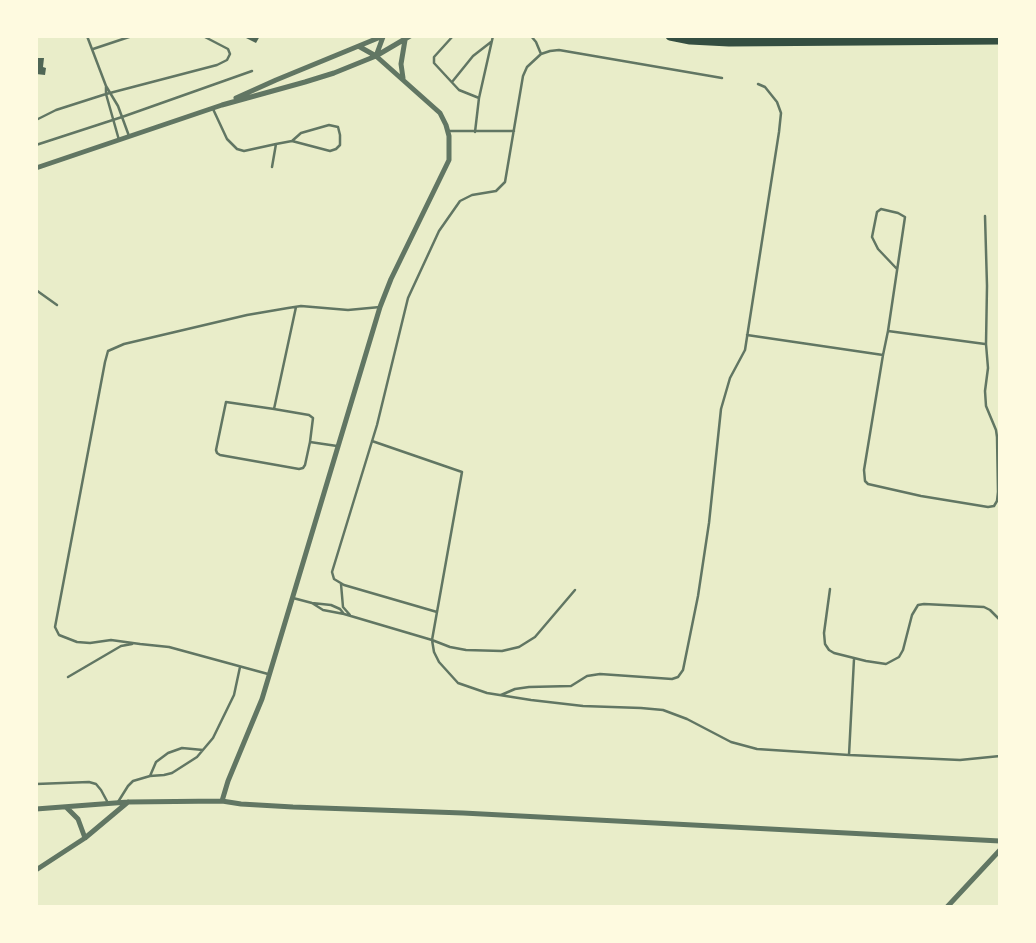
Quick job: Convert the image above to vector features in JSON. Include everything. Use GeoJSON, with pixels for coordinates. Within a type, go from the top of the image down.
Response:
{"type":"FeatureCollection","features":[{"type":"Feature","properties":{"kind":"main road"},"geometry":{"type":"LineString","coordinates":[[670,36],[690,40],[729,42],[1000,40]]}},
{"type":"Feature","properties":{"kind":"street"},"geometry":{"type":"LineString","coordinates":[[222,105],[276,80],[383,36]]}},
{"type":"Feature","properties":{"kind":"street"},"geometry":{"type":"LineString","coordinates":[[376,56],[383,36]]}},
{"type":"Feature","properties":{"kind":"street"},"geometry":{"type":"LineString","coordinates":[[36,168],[222,105],[305,82],[376,56],[408,38]]}},
{"type":"Feature","properties":{"kind":"street"},"geometry":{"type":"LineString","coordinates":[[403,79],[401,64],[408,38]]}},
{"type":"Feature","properties":{"kind":"street"},"geometry":{"type":"LineString","coordinates":[[222,801],[228,781],[258,713],[380,306],[391,278],[447,165],[450,150],[448,130],[436,109],[376,56],[360,47]]}},
{"type":"Feature","properties":{"kind":"street"},"geometry":{"type":"LineString","coordinates":[[36,809],[118,802],[222,801],[240,804],[463,813],[1000,841]]}},
{"type":"Feature","properties":{"kind":"street"},"geometry":{"type":"LineString","coordinates":[[36,870],[85,838],[128,802]]}},
{"type":"Feature","properties":{"kind":"street"},"geometry":{"type":"LineString","coordinates":[[66,807],[78,819],[85,838]]}},
{"type":"Feature","properties":{"kind":"street"},"geometry":{"type":"LineString","coordinates":[[946,907],[1000,850]]}},
{"type":"Feature","properties":{"kind":"lane"},"geometry":{"type":"LineString","coordinates":[[87,36],[106,86],[122,117],[129,137]]}},
{"type":"Feature","properties":{"kind":"lane"},"geometry":{"type":"LineString","coordinates":[[93,49],[132,36]]}},
{"type":"Feature","properties":{"kind":"lane"},"geometry":{"type":"LineString","coordinates":[[36,120],[56,110],[106,94],[217,65],[228,60],[230,54],[228,49],[203,36]]}},
{"type":"Feature","properties":{"kind":"lane"},"geometry":{"type":"LineString","coordinates":[[453,36],[434,59],[434,62],[462,92],[479,98]]}},
{"type":"Feature","properties":{"kind":"lane"},"geometry":{"type":"LineString","coordinates":[[475,132],[479,98],[493,36]]}},
{"type":"Feature","properties":{"kind":"lane"},"geometry":{"type":"LineString","coordinates":[[531,36],[541,54]]}},
{"type":"Feature","properties":{"kind":"lane"},"geometry":{"type":"LineString","coordinates":[[452,82],[473,56],[492,42]]}},
{"type":"Feature","properties":{"kind":"lane"},"geometry":{"type":"LineString","coordinates":[[437,612],[341,584],[333,576],[333,566],[381,409],[408,298],[443,224],[460,201],[472,195],[496,190],[505,182],[524,76],[527,68],[541,54],[559,50],[722,78]]}},
{"type":"Feature","properties":{"kind":"lane"},"geometry":{"type":"LineString","coordinates":[[36,145],[252,71]]}},
{"type":"Feature","properties":{"kind":"lane"},"geometry":{"type":"LineString","coordinates":[[500,695],[514,689],[529,687],[571,686],[587,676],[600,674],[672,679],[682,673],[691,634],[709,524],[723,399],[732,373],[745,350],[781,119],[778,102],[765,88],[758,84]]}},
{"type":"Feature","properties":{"kind":"lane"},"geometry":{"type":"LineString","coordinates":[[106,86],[106,94],[119,140]]}},
{"type":"Feature","properties":{"kind":"lane"},"geometry":{"type":"LineString","coordinates":[[213,108],[227,139],[236,149],[244,151],[292,141],[330,151],[336,150],[340,145],[340,135],[338,127],[329,125],[301,133],[292,141]]}},
{"type":"Feature","properties":{"kind":"lane"},"geometry":{"type":"LineString","coordinates":[[448,130],[475,132],[514,131]]}},
{"type":"Feature","properties":{"kind":"lane"},"geometry":{"type":"LineString","coordinates":[[272,167],[276,144]]}},
{"type":"Feature","properties":{"kind":"lane"},"geometry":{"type":"LineString","coordinates":[[897,269],[878,249],[872,237],[877,212],[881,209],[898,213],[905,217],[888,331],[864,470],[865,481],[868,484],[921,496],[991,507],[997,501],[997,437],[985,398],[988,368],[986,344],[985,216]]}},
{"type":"Feature","properties":{"kind":"lane"},"geometry":{"type":"LineString","coordinates":[[36,290],[56,305]]}},
{"type":"Feature","properties":{"kind":"lane"},"geometry":{"type":"LineString","coordinates":[[270,674],[169,647],[108,640],[90,643],[78,642],[59,635],[55,627],[107,353],[111,349],[124,344],[247,315],[296,307],[348,310],[380,306]]}},
{"type":"Feature","properties":{"kind":"lane"},"geometry":{"type":"LineString","coordinates":[[274,409],[296,307]]}},
{"type":"Feature","properties":{"kind":"lane"},"geometry":{"type":"LineString","coordinates":[[888,331],[986,344]]}},
{"type":"Feature","properties":{"kind":"lane"},"geometry":{"type":"LineString","coordinates":[[747,335],[883,354]]}},
{"type":"Feature","properties":{"kind":"lane"},"geometry":{"type":"LineString","coordinates":[[226,402],[309,415],[312,418],[310,442],[305,465],[299,469],[220,455],[216,450],[226,402]]}},
{"type":"Feature","properties":{"kind":"lane"},"geometry":{"type":"LineString","coordinates":[[372,441],[462,472],[432,640],[434,652],[439,662],[458,683],[475,690],[500,695],[582,706],[654,708],[679,715],[731,742],[746,747],[849,756],[970,760],[1000,756]]}},
{"type":"Feature","properties":{"kind":"lane"},"geometry":{"type":"LineString","coordinates":[[310,442],[338,446]]}},
{"type":"Feature","properties":{"kind":"lane"},"geometry":{"type":"LineString","coordinates":[[341,584],[343,607],[351,616]]}},
{"type":"Feature","properties":{"kind":"lane"},"geometry":{"type":"LineString","coordinates":[[830,589],[824,633],[825,644],[834,653],[854,659],[886,664],[897,659],[901,655],[915,609],[918,605],[984,607],[1000,620]]}},
{"type":"Feature","properties":{"kind":"lane"},"geometry":{"type":"LineString","coordinates":[[312,603],[324,610],[351,616],[450,647],[489,652],[512,650],[535,637],[575,590]]}},
{"type":"Feature","properties":{"kind":"lane"},"geometry":{"type":"LineString","coordinates":[[293,598],[331,605],[340,609],[344,614]]}},
{"type":"Feature","properties":{"kind":"lane"},"geometry":{"type":"LineString","coordinates":[[68,677],[122,646],[140,644]]}},
{"type":"Feature","properties":{"kind":"lane"},"geometry":{"type":"LineString","coordinates":[[849,756],[854,659]]}},
{"type":"Feature","properties":{"kind":"lane"},"geometry":{"type":"LineString","coordinates":[[118,802],[133,781],[172,773],[197,758],[213,738],[234,695],[240,667]]}},
{"type":"Feature","properties":{"kind":"lane"},"geometry":{"type":"LineString","coordinates":[[150,776],[156,762],[168,753],[182,748],[203,750]]}},
{"type":"Feature","properties":{"kind":"lane"},"geometry":{"type":"LineString","coordinates":[[36,784],[89,782],[96,784],[108,803]]}},
{"type":"Feature","properties":{"kind":"building"},"geometry":{"type":"Polygon","coordinates":[[[242,36],[260,36],[256,43],[242,36]]]}},
{"type":"Feature","properties":{"kind":"building"},"geometry":{"type":"Polygon","coordinates":[[[36,58],[44,58],[43,67],[46,68],[45,75],[36,74],[36,58]]]}}]}
